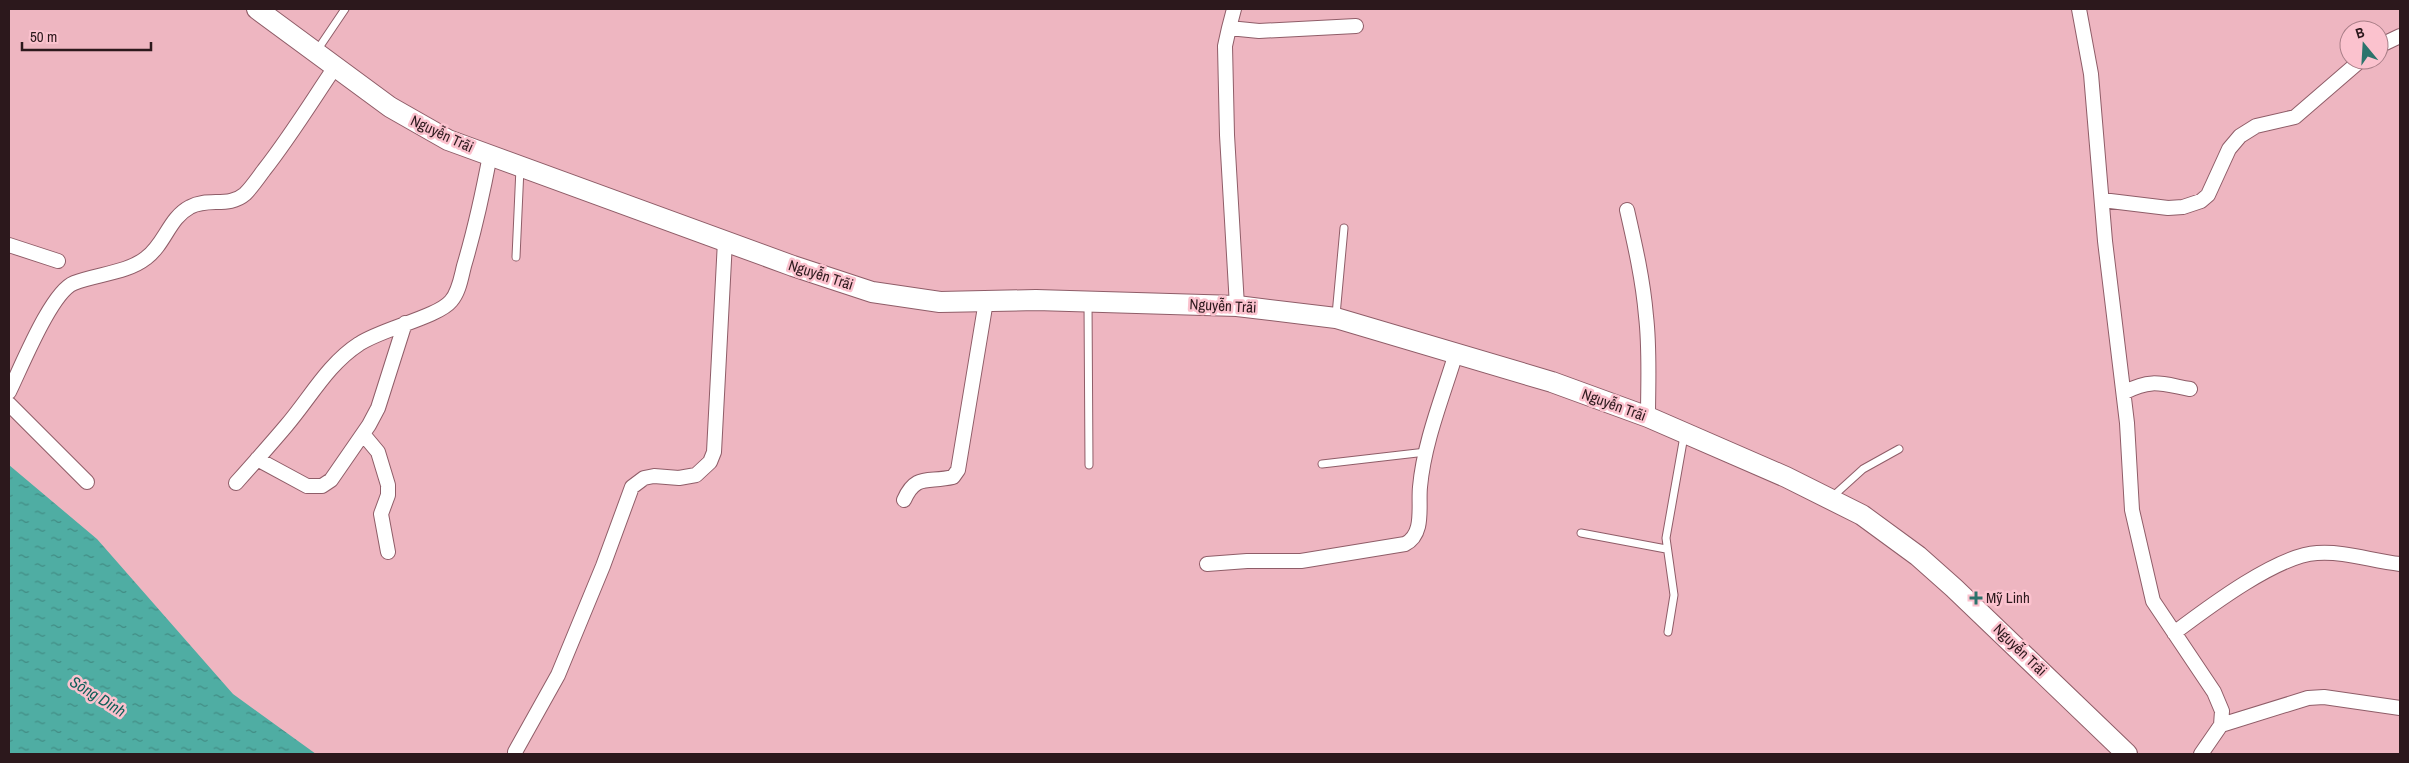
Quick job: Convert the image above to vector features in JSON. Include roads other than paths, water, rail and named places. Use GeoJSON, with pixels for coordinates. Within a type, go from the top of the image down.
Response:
{"type":"FeatureCollection","features":[{"type":"Feature","properties":{"kind":"main road","name":"Nguyễn Trãi"},"geometry":{"type":"LineString","coordinates":[[257,9],[335,67],[414,122],[448,140],[725,241],[872,292],[940,302],[1088,302],[1237,306],[1336,318],[1552,382],[1648,417],[1752,461],[1831,498],[1862,515],[1940,575],[2127,754]]}},
{"type":"Feature","properties":{"kind":"street"},"geometry":{"type":"LineString","coordinates":[[1234,9],[1226,46],[1227,135],[1237,306]]}},
{"type":"Feature","properties":{"kind":"street"},"geometry":{"type":"LineString","coordinates":[[2079,9],[2090,66],[2105,241],[2125,392],[2132,510],[2153,602],[2214,692],[2222,710],[2221,724],[2201,754]]}},
{"type":"Feature","properties":{"kind":"street"},"geometry":{"type":"LineString","coordinates":[[1229,28],[1259,31],[1356,26]]}},
{"type":"Feature","properties":{"kind":"street"},"geometry":{"type":"LineString","coordinates":[[9,392],[45,318],[60,294],[73,283],[146,259],[154,251],[175,220],[189,207],[198,203],[229,202],[244,194],[272,160],[335,67]]}},
{"type":"Feature","properties":{"kind":"street"},"geometry":{"type":"LineString","coordinates":[[2102,200],[2168,208],[2183,207],[2201,201],[2208,195],[2229,149],[2240,136],[2256,126],[2295,117],[2349,70]]}},
{"type":"Feature","properties":{"kind":"street"},"geometry":{"type":"LineString","coordinates":[[236,483],[286,426],[323,376],[343,356],[360,343],[404,323],[439,312],[453,300],[472,237],[490,155]]}},
{"type":"Feature","properties":{"kind":"street"},"geometry":{"type":"LineString","coordinates":[[1627,210],[1641,274],[1646,318],[1649,352],[1648,417]]}},
{"type":"Feature","properties":{"kind":"street"},"geometry":{"type":"LineString","coordinates":[[515,752],[558,675],[603,566],[632,487],[644,478],[654,476],[679,478],[696,475],[710,462],[714,452],[725,241]]}},
{"type":"Feature","properties":{"kind":"street"},"geometry":{"type":"LineString","coordinates":[[9,244],[58,261]]}},
{"type":"Feature","properties":{"kind":"street"},"geometry":{"type":"LineString","coordinates":[[904,500],[910,487],[918,480],[953,477],[958,470],[986,301]]}},
{"type":"Feature","properties":{"kind":"street"},"geometry":{"type":"LineString","coordinates":[[257,459],[307,486],[322,486],[331,480],[363,434],[378,408],[404,323]]}},
{"type":"Feature","properties":{"kind":"street"},"geometry":{"type":"LineString","coordinates":[[1207,564],[1318,560],[1405,544],[1412,540],[1418,528],[1420,487],[1427,452],[1456,353]]}},
{"type":"Feature","properties":{"kind":"street"},"geometry":{"type":"LineString","coordinates":[[2125,392],[2138,386],[2155,382],[2190,389]]}},
{"type":"Feature","properties":{"kind":"street"},"geometry":{"type":"LineString","coordinates":[[9,404],[87,482]]}},
{"type":"Feature","properties":{"kind":"street"},"geometry":{"type":"LineString","coordinates":[[363,434],[378,452],[388,484],[388,495],[381,514],[388,552]]}},
{"type":"Feature","properties":{"kind":"street"},"geometry":{"type":"LineString","coordinates":[[2174,633],[2208,607],[2244,584],[2303,555],[2326,552],[2400,564]]}},
{"type":"Feature","properties":{"kind":"street"},"geometry":{"type":"LineString","coordinates":[[2221,724],[2308,698],[2324,698],[2400,708]]}},
{"type":"Feature","properties":{"kind":"lane"},"geometry":{"type":"LineString","coordinates":[[316,52],[345,9]]}},
{"type":"Feature","properties":{"kind":"lane"},"geometry":{"type":"LineString","coordinates":[[516,256],[520,165]]}},
{"type":"Feature","properties":{"kind":"lane"},"geometry":{"type":"LineString","coordinates":[[1336,318],[1344,228]]}},
{"type":"Feature","properties":{"kind":"lane"},"geometry":{"type":"LineString","coordinates":[[1088,302],[1089,465]]}},
{"type":"Feature","properties":{"kind":"lane"},"geometry":{"type":"LineString","coordinates":[[1668,632],[1674,595],[1666,549],[1666,538],[1685,433]]}},
{"type":"Feature","properties":{"kind":"lane"},"geometry":{"type":"LineString","coordinates":[[1831,498],[1863,468],[1899,449]]}},
{"type":"Feature","properties":{"kind":"lane"},"geometry":{"type":"LineString","coordinates":[[1322,464],[1427,452]]}},
{"type":"Feature","properties":{"kind":"lane"},"geometry":{"type":"LineString","coordinates":[[1581,533],[1666,549]]}},
{"type":"Feature","properties":{"kind":"water","name":"Sông Dinh"},"geometry":{"type":"Polygon","coordinates":[[[9,465],[97,539],[233,694],[316,754],[9,754],[9,465]]]}},
{"type":"Feature","properties":{"kind":"place","name":"Mỹ Linh"},"geometry":{"type":"Point","coordinates":[1976,598]}}]}
